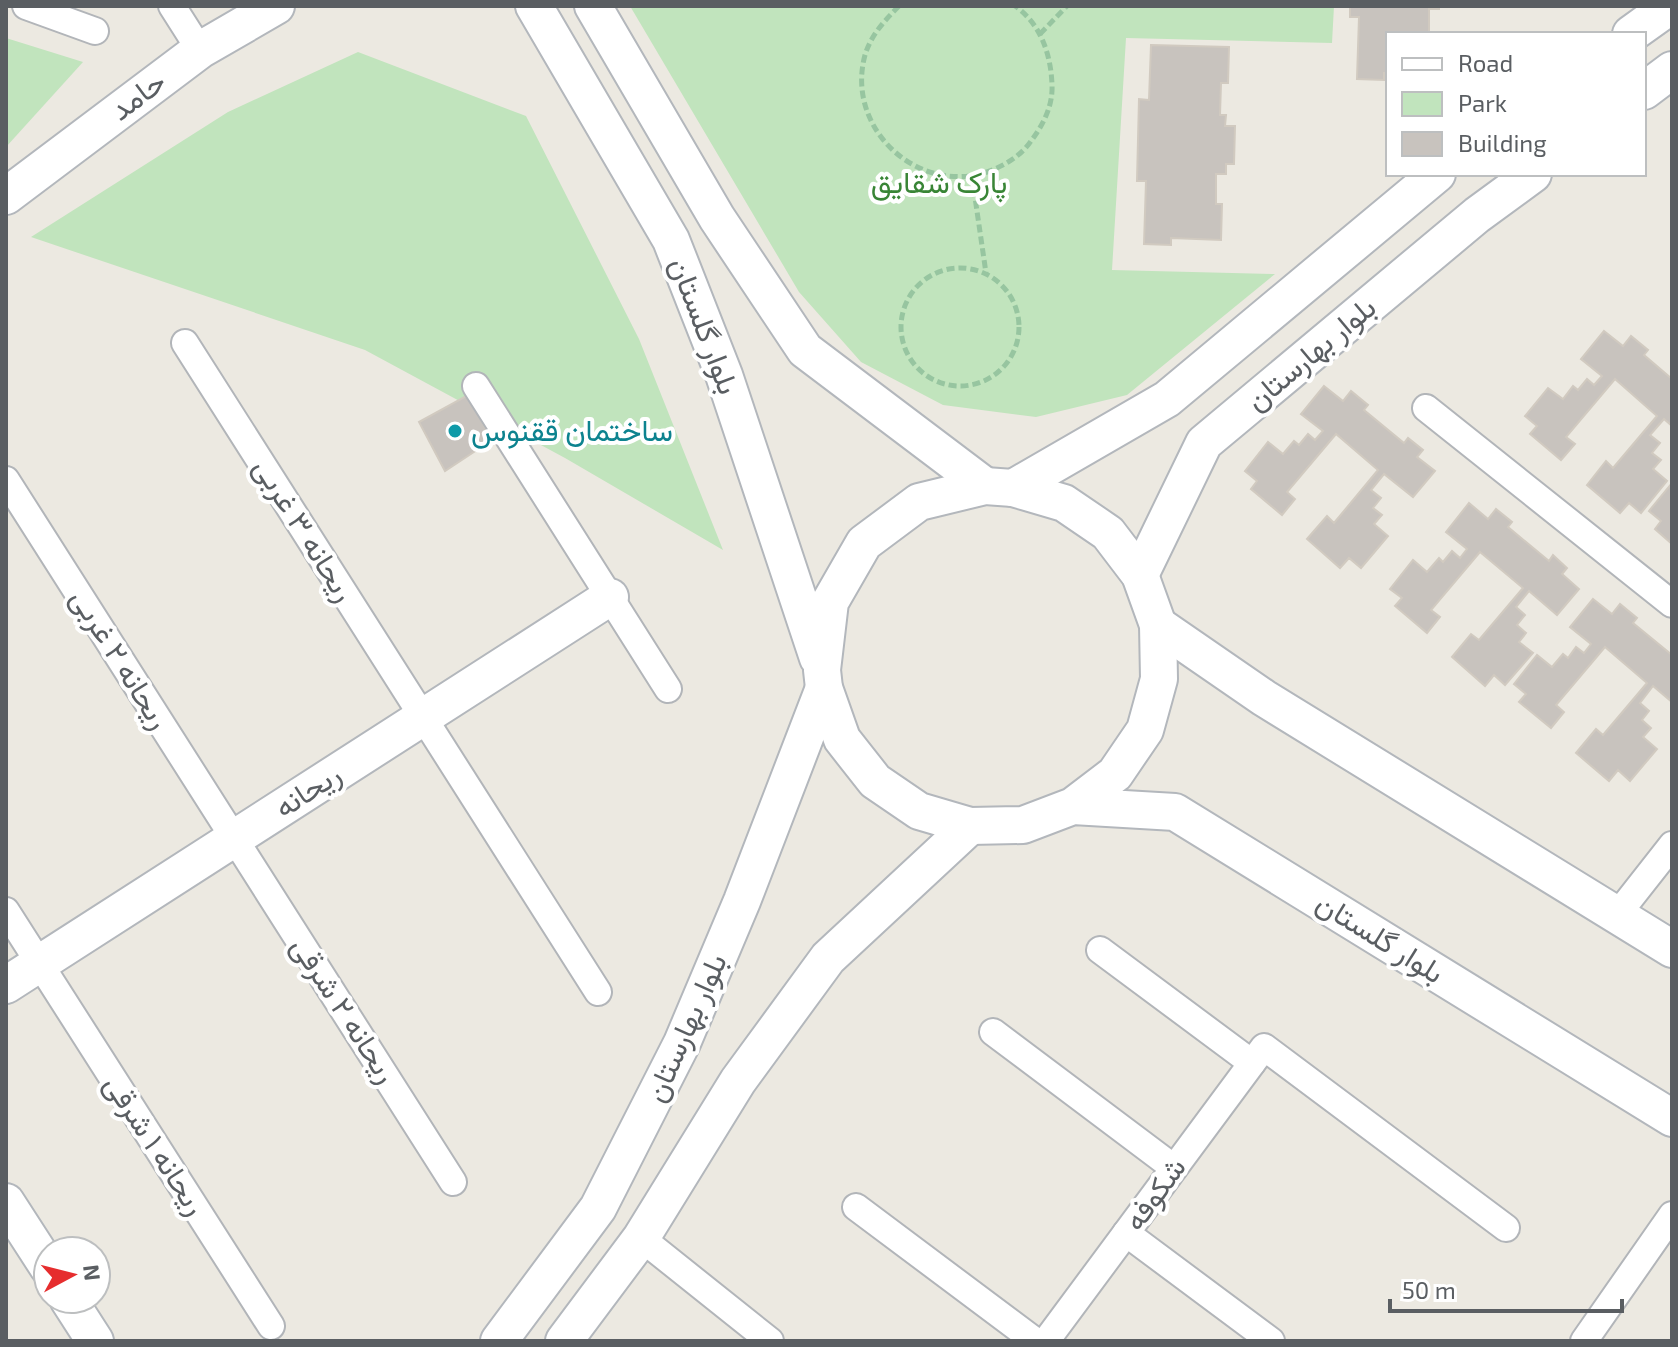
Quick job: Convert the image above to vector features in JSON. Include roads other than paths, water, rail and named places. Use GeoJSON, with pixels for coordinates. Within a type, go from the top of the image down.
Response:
{"type":"FeatureCollection","features":[{"type":"Feature","properties":{"kind":"main road","name":"حامد"},"geometry":{"type":"LineString","coordinates":[[6,196],[200,50],[276,6]]}},
{"type":"Feature","properties":{"kind":"main road","name":"بلوار گلستان"},"geometry":{"type":"LineString","coordinates":[[593,6],[717,218],[805,350],[999,487]]}},
{"type":"Feature","properties":{"kind":"main road"},"geometry":{"type":"LineString","coordinates":[[1634,32],[1670,6]]}},
{"type":"Feature","properties":{"kind":"main road","name":"بلوار گلستان"},"geometry":{"type":"LineString","coordinates":[[536,14],[671,240],[724,375],[842,739],[875,781],[919,811],[970,826],[1023,825],[1073,806],[1175,812],[1672,1118]]}},
{"type":"Feature","properties":{"kind":"main road"},"geometry":{"type":"LineString","coordinates":[[1646,90],[1672,70]]}},
{"type":"Feature","properties":{"kind":"main road","name":"بلوار بهارستان"},"geometry":{"type":"LineString","coordinates":[[999,487],[1167,399],[1435,176]]}},
{"type":"Feature","properties":{"kind":"main road","name":"بلوار بهارستان"},"geometry":{"type":"LineString","coordinates":[[1140,575],[1204,443],[1465,225],[1530,176]]}},
{"type":"Feature","properties":{"kind":"main road"},"geometry":{"type":"LineString","coordinates":[[823,679],[830,602],[864,543],[919,502],[999,487],[1064,503],[1108,533],[1140,575],[1158,625],[1159,679],[1145,730],[1115,774],[1073,806]]}},
{"type":"Feature","properties":{"kind":"main road","name":"ریحانه"},"geometry":{"type":"LineString","coordinates":[[6,985],[610,597]]}},
{"type":"Feature","properties":{"kind":"main road"},"geometry":{"type":"LineString","coordinates":[[1158,625],[1264,698],[1672,949]]}},
{"type":"Feature","properties":{"kind":"main road","name":"بلوار بهارستان"},"geometry":{"type":"LineString","coordinates":[[499,1341],[598,1208],[682,1043],[742,901],[823,679]]}},
{"type":"Feature","properties":{"kind":"main road","name":"بلوار بهارستان"},"geometry":{"type":"LineString","coordinates":[[564,1341],[641,1238],[738,1081],[828,958],[970,826]]}},
{"type":"Feature","properties":{"kind":"main road"},"geometry":{"type":"LineString","coordinates":[[6,1202],[32,1242]]}},
{"type":"Feature","properties":{"kind":"main road"},"geometry":{"type":"LineString","coordinates":[[78,1315],[95,1341]]}},
{"type":"Feature","properties":{"kind":"street"},"geometry":{"type":"LineString","coordinates":[[26,6],[95,31]]}},
{"type":"Feature","properties":{"kind":"street"},"geometry":{"type":"LineString","coordinates":[[172,6],[200,50]]}},
{"type":"Feature","properties":{"kind":"street","name":"ریحانه ۳ غربی"},"geometry":{"type":"LineString","coordinates":[[185,343],[598,992]]}},
{"type":"Feature","properties":{"kind":"street"},"geometry":{"type":"LineString","coordinates":[[476,386],[668,689]]}},
{"type":"Feature","properties":{"kind":"street"},"geometry":{"type":"LineString","coordinates":[[1426,408],[1672,604]]}},
{"type":"Feature","properties":{"kind":"street","name":"ریحانه ۲ غربی"},"geometry":{"type":"LineString","coordinates":[[6,480],[234,838]]}},
{"type":"Feature","properties":{"kind":"street","name":"ریحانه ۲ شرقی"},"geometry":{"type":"LineString","coordinates":[[234,838],[453,1182]]}},
{"type":"Feature","properties":{"kind":"street"},"geometry":{"type":"LineString","coordinates":[[1617,915],[1672,845]]}},
{"type":"Feature","properties":{"kind":"street","name":"ریحانه ۱ شرقی"},"geometry":{"type":"LineString","coordinates":[[6,911],[271,1326]]}},
{"type":"Feature","properties":{"kind":"street"},"geometry":{"type":"LineString","coordinates":[[1100,950],[1258,1055],[1506,1228]]}},
{"type":"Feature","properties":{"kind":"street"},"geometry":{"type":"LineString","coordinates":[[993,1032],[1174,1168]]}},
{"type":"Feature","properties":{"kind":"street","name":"شکوفه"},"geometry":{"type":"LineString","coordinates":[[1046,1341],[1258,1055]]}},
{"type":"Feature","properties":{"kind":"street"},"geometry":{"type":"LineString","coordinates":[[856,1207],[1035,1341]]}},
{"type":"Feature","properties":{"kind":"street"},"geometry":{"type":"LineString","coordinates":[[1584,1341],[1672,1215]]}},
{"type":"Feature","properties":{"kind":"street"},"geometry":{"type":"LineString","coordinates":[[1126,1233],[1271,1341]]}},
{"type":"Feature","properties":{"kind":"street"},"geometry":{"type":"LineString","coordinates":[[641,1238],[770,1341]]}},
{"type":"Feature","properties":{"kind":"place","name":"ساختمان ققنوس"},"geometry":{"type":"Point","coordinates":[455,431]}},
{"type":"Feature","properties":{"kind":"park label","name":"پارک شقایق"},"geometry":{"type":"Point","coordinates":[939,183]}}]}
